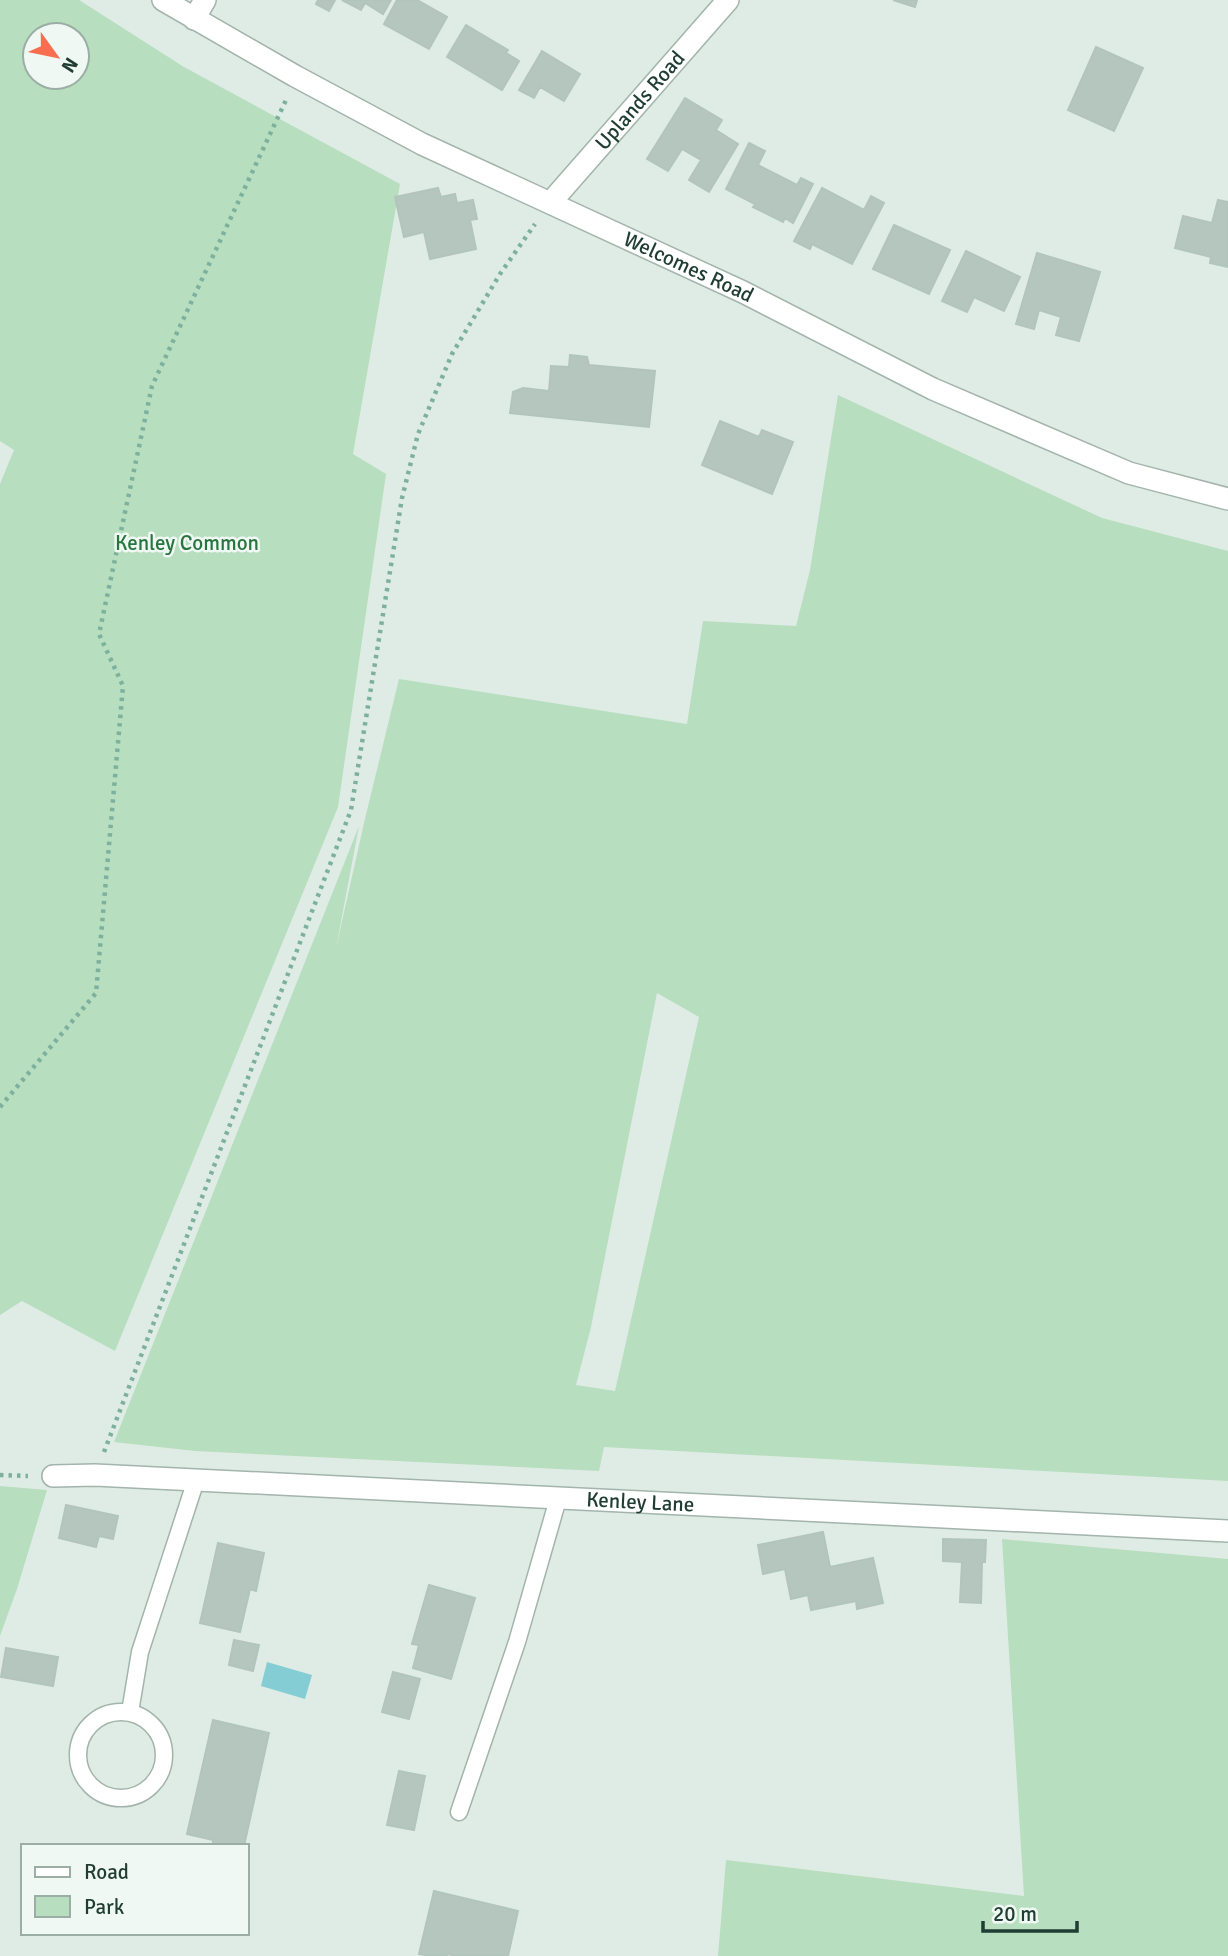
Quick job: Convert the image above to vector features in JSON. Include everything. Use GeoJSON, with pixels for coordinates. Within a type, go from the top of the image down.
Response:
{"type":"FeatureCollection","features":[{"type":"Feature","properties":{"kind":"street","name":"Welcomes Road"},"geometry":{"type":"LineString","coordinates":[[163,0],[295,76],[422,144],[743,292],[933,389],[1129,472],[1228,499]]}},
{"type":"Feature","properties":{"kind":"street"},"geometry":{"type":"LineString","coordinates":[[194,19],[205,0]]}},
{"type":"Feature","properties":{"kind":"street","name":"Uplands Road"},"geometry":{"type":"LineString","coordinates":[[551,202],[728,0]]}},
{"type":"Feature","properties":{"kind":"street","name":"Kenley Lane"},"geometry":{"type":"LineString","coordinates":[[53,1476],[95,1475],[1228,1531]]}},
{"type":"Feature","properties":{"kind":"lane"},"geometry":{"type":"LineString","coordinates":[[130,1712],[140,1653],[196,1480]]}},
{"type":"Feature","properties":{"kind":"lane"},"geometry":{"type":"LineString","coordinates":[[459,1812],[517,1642],[558,1499]]}},
{"type":"Feature","properties":{"kind":"lane"},"geometry":{"type":"LineString","coordinates":[[114,1712],[130,1712],[153,1725],[164,1749],[163,1763],[159,1776],[151,1787],[127,1798],[112,1798],[98,1792],[86,1782],[79,1769],[77,1754],[80,1739],[88,1726],[100,1716],[114,1712]]}},
{"type":"Feature","properties":{"kind":"path"},"geometry":{"type":"LineString","coordinates":[[0,1107],[96,993],[123,686],[99,634],[152,386],[295,76]]}},
{"type":"Feature","properties":{"kind":"path"},"geometry":{"type":"LineString","coordinates":[[95,1475],[351,810],[402,498],[418,434],[452,354],[500,274],[551,202]]}},
{"type":"Feature","properties":{"kind":"green space","name":"Kenley Common"},"geometry":{"type":"Polygon","coordinates":[[[0,0],[79,0],[184,67],[400,184],[353,454],[386,474],[338,807],[115,1351],[22,1301],[0,1315],[0,484],[14,450],[0,441],[0,0]]]}},
{"type":"Feature","properties":{"kind":"green space"},"geometry":{"type":"Polygon","coordinates":[[[838,395],[1102,518],[1228,551],[1228,1481],[604,1447],[599,1471],[195,1451],[114,1442],[359,826],[336,948],[399,679],[687,724],[703,621],[796,626],[810,570],[838,395]],[[657,993],[591,1327],[576,1385],[615,1391],[699,1017],[657,993]]]}},
{"type":"Feature","properties":{"kind":"green space"},"geometry":{"type":"Polygon","coordinates":[[[0,1486],[47,1490],[0,1636],[0,1486]]]}},
{"type":"Feature","properties":{"kind":"green space"},"geometry":{"type":"Polygon","coordinates":[[[1002,1539],[1228,1559],[1228,1956],[718,1956],[726,1860],[1024,1896],[1002,1539]]]}},
{"type":"Feature","properties":{"kind":"water"},"geometry":{"type":"Polygon","coordinates":[[[267,1662],[312,1675],[305,1699],[261,1686],[267,1662]]]}},
{"type":"Feature","properties":{"kind":"building"},"geometry":{"type":"Polygon","coordinates":[[[318,0],[335,0],[329,11],[316,4],[318,0]]]}},
{"type":"Feature","properties":{"kind":"building"},"geometry":{"type":"Polygon","coordinates":[[[342,0],[391,0],[383,14],[365,3],[361,10],[342,0]]]}},
{"type":"Feature","properties":{"kind":"building"},"geometry":{"type":"Polygon","coordinates":[[[397,0],[417,0],[447,17],[429,49],[384,24],[397,0]]]}},
{"type":"Feature","properties":{"kind":"building"},"geometry":{"type":"Polygon","coordinates":[[[893,0],[917,0],[915,7],[893,0]]]}},
{"type":"Feature","properties":{"kind":"building"},"geometry":{"type":"Polygon","coordinates":[[[466,25],[508,50],[506,53],[519,61],[502,90],[447,57],[466,25]]]}},
{"type":"Feature","properties":{"kind":"building"},"geometry":{"type":"Polygon","coordinates":[[[1096,47],[1143,68],[1114,131],[1068,110],[1096,47]]]}},
{"type":"Feature","properties":{"kind":"building"},"geometry":{"type":"Polygon","coordinates":[[[542,51],[580,74],[564,101],[540,87],[534,98],[519,90],[542,51]]]}},
{"type":"Feature","properties":{"kind":"building"},"geometry":{"type":"Polygon","coordinates":[[[685,98],[722,120],[716,130],[738,144],[709,192],[689,180],[701,160],[682,149],[668,171],[647,159],[685,98]]]}},
{"type":"Feature","properties":{"kind":"building"},"geometry":{"type":"Polygon","coordinates":[[[749,143],[765,151],[758,165],[797,185],[801,178],[813,184],[793,223],[785,218],[783,222],[753,207],[755,204],[726,189],[749,143]]]}},
{"type":"Feature","properties":{"kind":"building"},"geometry":{"type":"Polygon","coordinates":[[[438,188],[441,197],[455,194],[457,203],[473,200],[477,219],[470,220],[476,249],[430,259],[424,232],[404,237],[395,197],[438,188]]]}},
{"type":"Feature","properties":{"kind":"building"},"geometry":{"type":"Polygon","coordinates":[[[822,188],[864,210],[871,196],[884,203],[852,264],[812,244],[810,249],[794,241],[822,188]]]}},
{"type":"Feature","properties":{"kind":"building"},"geometry":{"type":"Polygon","coordinates":[[[1218,200],[1228,202],[1228,267],[1210,263],[1211,257],[1175,248],[1183,216],[1212,223],[1218,200]]]}},
{"type":"Feature","properties":{"kind":"building"},"geometry":{"type":"Polygon","coordinates":[[[894,225],[950,250],[929,294],[873,269],[894,225]]]}},
{"type":"Feature","properties":{"kind":"building"},"geometry":{"type":"Polygon","coordinates":[[[966,251],[1020,277],[1004,311],[974,297],[967,312],[942,301],[966,251]]]}},
{"type":"Feature","properties":{"kind":"building"},"geometry":{"type":"Polygon","coordinates":[[[1037,253],[1100,272],[1079,341],[1056,335],[1061,317],[1039,310],[1034,329],[1016,324],[1037,253]]]}},
{"type":"Feature","properties":{"kind":"building"},"geometry":{"type":"Polygon","coordinates":[[[570,355],[587,357],[589,365],[655,371],[649,427],[510,413],[513,392],[523,388],[549,391],[551,366],[569,367],[570,355]]]}},
{"type":"Feature","properties":{"kind":"building"},"geometry":{"type":"Polygon","coordinates":[[[720,421],[759,437],[762,430],[793,442],[772,494],[702,465],[720,421]]]}},
{"type":"Feature","properties":{"kind":"building"},"geometry":{"type":"Polygon","coordinates":[[[66,1505],[118,1516],[113,1539],[99,1536],[96,1547],[59,1538],[66,1505]]]}},
{"type":"Feature","properties":{"kind":"building"},"geometry":{"type":"Polygon","coordinates":[[[823,1532],[830,1567],[873,1558],[883,1603],[857,1609],[856,1601],[811,1610],[808,1595],[791,1599],[785,1569],[763,1574],[758,1545],[823,1532]]]}},
{"type":"Feature","properties":{"kind":"building"},"geometry":{"type":"Polygon","coordinates":[[[943,1539],[986,1540],[985,1562],[982,1562],[981,1603],[960,1602],[962,1562],[943,1561],[943,1539]]]}},
{"type":"Feature","properties":{"kind":"building"},"geometry":{"type":"Polygon","coordinates":[[[218,1543],[264,1553],[256,1591],[250,1589],[240,1632],[200,1623],[218,1543]]]}},
{"type":"Feature","properties":{"kind":"building"},"geometry":{"type":"Polygon","coordinates":[[[429,1585],[475,1598],[451,1679],[413,1668],[419,1645],[412,1644],[429,1585]]]}},
{"type":"Feature","properties":{"kind":"building"},"geometry":{"type":"Polygon","coordinates":[[[234,1640],[259,1645],[253,1671],[229,1665],[234,1640]]]}},
{"type":"Feature","properties":{"kind":"building"},"geometry":{"type":"Polygon","coordinates":[[[6,1648],[58,1657],[53,1686],[1,1677],[6,1648]]]}},
{"type":"Feature","properties":{"kind":"building"},"geometry":{"type":"Polygon","coordinates":[[[393,1672],[420,1679],[409,1719],[382,1712],[393,1672]]]}},
{"type":"Feature","properties":{"kind":"building"},"geometry":{"type":"Polygon","coordinates":[[[213,1720],[269,1733],[244,1844],[213,1844],[213,1840],[187,1834],[213,1720]]]}},
{"type":"Feature","properties":{"kind":"building"},"geometry":{"type":"Polygon","coordinates":[[[399,1771],[425,1776],[414,1830],[387,1825],[399,1771]]]}},
{"type":"Feature","properties":{"kind":"building"},"geometry":{"type":"Polygon","coordinates":[[[434,1891],[518,1911],[508,1956],[419,1954],[434,1891]]]}}]}
